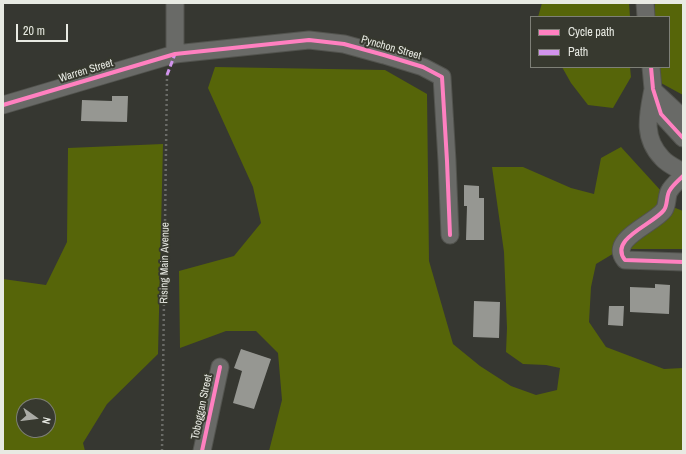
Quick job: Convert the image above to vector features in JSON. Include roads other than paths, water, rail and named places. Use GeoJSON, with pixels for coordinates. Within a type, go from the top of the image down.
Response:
{"type":"FeatureCollection","features":[{"type":"Feature","properties":{"kind":"street"},"geometry":{"type":"LineString","coordinates":[[175,3],[175,54]]}},
{"type":"Feature","properties":{"kind":"street"},"geometry":{"type":"LineString","coordinates":[[645,3],[646,16]]}},
{"type":"Feature","properties":{"kind":"street","name":"Pynchon Street"},"geometry":{"type":"LineString","coordinates":[[175,54],[310,40],[344,44],[377,53],[423,67],[442,77],[450,235]]}},
{"type":"Feature","properties":{"kind":"street","name":"Warren Street"},"geometry":{"type":"LineString","coordinates":[[3,106],[175,54]]}},
{"type":"Feature","properties":{"kind":"street"},"geometry":{"type":"LineString","coordinates":[[651,68],[653,89],[661,114],[683,138]]}},
{"type":"Feature","properties":{"kind":"street"},"geometry":{"type":"LineString","coordinates":[[653,89],[683,118]]}},
{"type":"Feature","properties":{"kind":"street"},"geometry":{"type":"LineString","coordinates":[[653,89],[648,124],[650,139],[662,158],[683,172]]}},
{"type":"Feature","properties":{"kind":"street"},"geometry":{"type":"LineString","coordinates":[[683,176],[670,190],[664,210],[623,243],[620,249],[621,256],[625,260],[683,262]]}},
{"type":"Feature","properties":{"kind":"street","name":"Toboggan Street"},"geometry":{"type":"LineString","coordinates":[[202,451],[220,367]]}}]}
